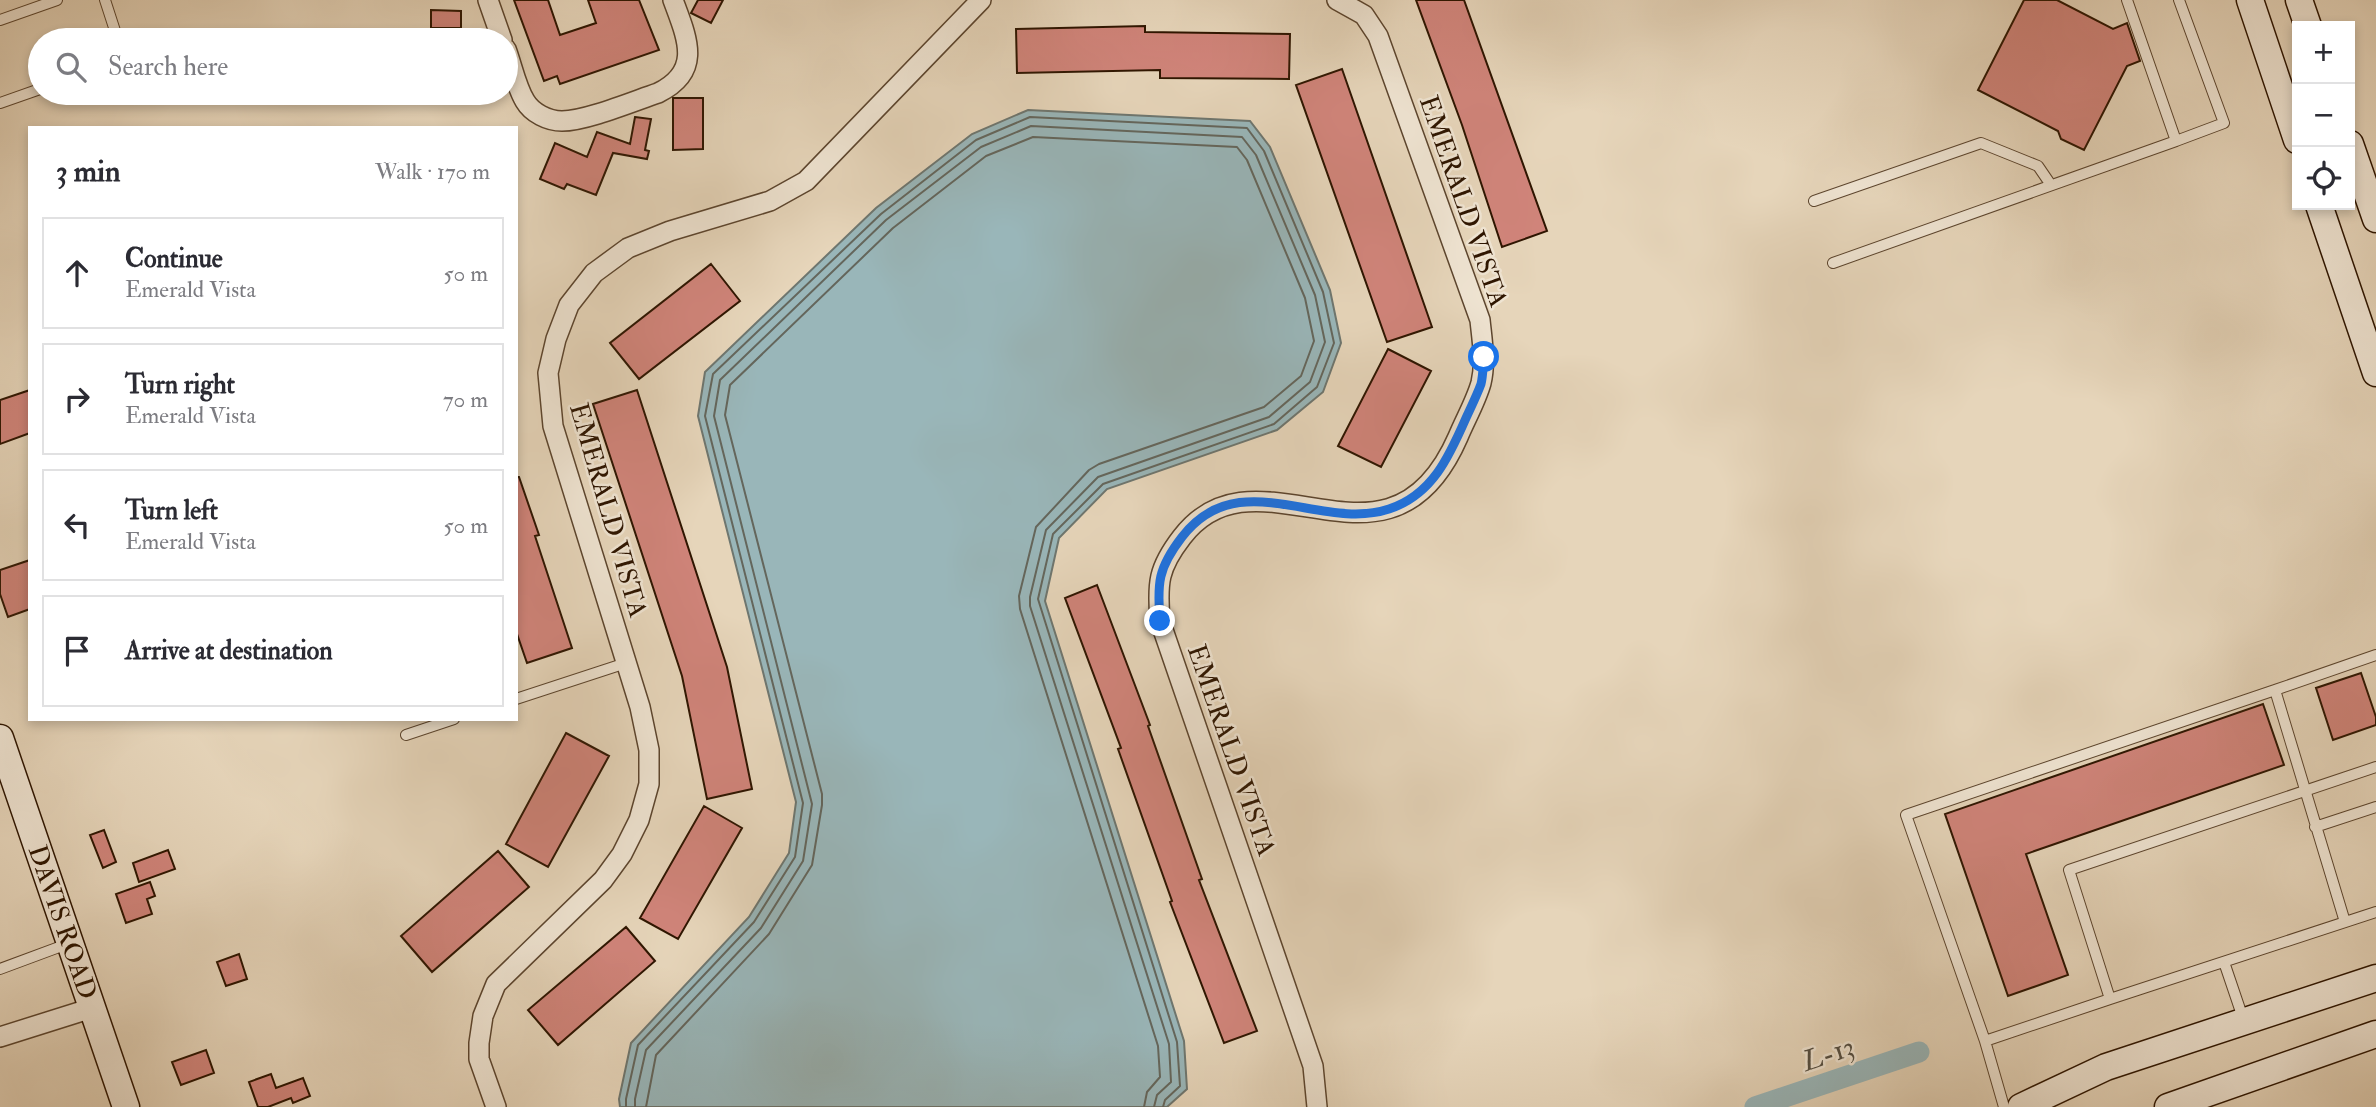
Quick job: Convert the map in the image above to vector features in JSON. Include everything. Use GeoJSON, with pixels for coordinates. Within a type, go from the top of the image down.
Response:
{"type":"FeatureCollection","features":[{"type":"Feature","properties":{"kind":"street"},"geometry":{"type":"LineString","coordinates":[[488,0],[498,28]]}},
{"type":"Feature","properties":{"kind":"street"},"geometry":{"type":"LineString","coordinates":[[518,82],[525,101],[535,112],[547,119],[561,121],[576,119],[670,87],[681,77],[689,50],[673,0]]}},
{"type":"Feature","properties":{"kind":"street","name":"EMERALD VISTA"},"geometry":{"type":"LineString","coordinates":[[496,1107],[479,1059],[479,1044],[483,1016],[496,984],[603,880],[622,854],[639,820],[649,784],[649,750],[640,707],[553,426],[548,373],[556,338],[569,306],[594,272],[628,248],[770,201],[806,181],[981,0]]}},
{"type":"Feature","properties":{"kind":"street","name":"EMERALD VISTA"},"geometry":{"type":"LineString","coordinates":[[1317,1107],[1313,1066],[1160,621],[1158,587],[1167,556],[1192,525],[1221,506],[1250,500],[1357,514],[1388,509],[1416,497],[1434,478],[1450,454],[1481,384],[1484,357],[1480,320],[1378,36],[1364,15],[1337,0]]}},
{"type":"Feature","properties":{"kind":"street"},"geometry":{"type":"LineString","coordinates":[[2250,0],[2292,125]]}},
{"type":"Feature","properties":{"kind":"street"},"geometry":{"type":"LineString","coordinates":[[2299,0],[2306,21]]}},
{"type":"Feature","properties":{"kind":"street"},"geometry":{"type":"LineString","coordinates":[[2351,147],[2376,219]]}},
{"type":"Feature","properties":{"kind":"street"},"geometry":{"type":"LineString","coordinates":[[2321,210],[2376,373]]}},
{"type":"Feature","properties":{"kind":"street","name":"DAVIS ROAD"},"geometry":{"type":"LineString","coordinates":[[0,738],[126,1107]]}},
{"type":"Feature","properties":{"kind":"street"},"geometry":{"type":"LineString","coordinates":[[2021,1107],[2106,1067],[2376,978]]}},
{"type":"Feature","properties":{"kind":"street"},"geometry":{"type":"LineString","coordinates":[[0,1037],[92,1008]]}},
{"type":"Feature","properties":{"kind":"street"},"geometry":{"type":"LineString","coordinates":[[2168,1107],[2376,1034]]}},
{"type":"Feature","properties":{"kind":"lane"},"geometry":{"type":"LineString","coordinates":[[0,20],[57,0]]}},
{"type":"Feature","properties":{"kind":"lane"},"geometry":{"type":"LineString","coordinates":[[105,0],[114,28]]}},
{"type":"Feature","properties":{"kind":"lane"},"geometry":{"type":"LineString","coordinates":[[2127,0],[2176,141]]}},
{"type":"Feature","properties":{"kind":"lane"},"geometry":{"type":"LineString","coordinates":[[1833,263],[2224,123],[2179,0]]}},
{"type":"Feature","properties":{"kind":"lane"},"geometry":{"type":"LineString","coordinates":[[0,103],[28,93]]}},
{"type":"Feature","properties":{"kind":"lane"},"geometry":{"type":"LineString","coordinates":[[1814,201],[1981,143],[2038,166],[2051,185]]}},
{"type":"Feature","properties":{"kind":"lane"},"geometry":{"type":"LineString","coordinates":[[2004,1107],[1906,815],[2376,655]]}},
{"type":"Feature","properties":{"kind":"lane"},"geometry":{"type":"LineString","coordinates":[[518,698],[626,663]]}},
{"type":"Feature","properties":{"kind":"lane"},"geometry":{"type":"LineString","coordinates":[[2274,690],[2345,922]]}},
{"type":"Feature","properties":{"kind":"lane"},"geometry":{"type":"LineString","coordinates":[[406,735],[448,721]]}},
{"type":"Feature","properties":{"kind":"lane"},"geometry":{"type":"LineString","coordinates":[[2110,999],[2069,870],[2376,767]]}},
{"type":"Feature","properties":{"kind":"lane"},"geometry":{"type":"LineString","coordinates":[[2315,827],[2376,807]]}},
{"type":"Feature","properties":{"kind":"lane"},"geometry":{"type":"LineString","coordinates":[[1984,1041],[2376,912]]}},
{"type":"Feature","properties":{"kind":"lane"},"geometry":{"type":"LineString","coordinates":[[0,969],[70,943]]}},
{"type":"Feature","properties":{"kind":"lane"},"geometry":{"type":"LineString","coordinates":[[2224,962],[2244,1021]]}},
{"type":"Feature","properties":{"kind":"water"},"geometry":{"type":"Polygon","coordinates":[[[1028,110],[1250,121],[1270,147],[1330,290],[1341,343],[1323,392],[1277,430],[1107,489],[1059,538],[1045,601],[1184,1041],[1187,1089],[1167,1107],[620,1107],[619,1099],[631,1043],[749,917],[789,853],[796,802],[698,416],[705,372],[876,208],[972,134],[1028,110]]]}},
{"type":"Feature","properties":{"kind":"building"},"geometry":{"type":"Polygon","coordinates":[[[514,0],[548,0],[560,35],[596,23],[588,0],[639,0],[659,50],[560,84],[557,76],[544,81],[514,0]]]}},
{"type":"Feature","properties":{"kind":"building"},"geometry":{"type":"Polygon","coordinates":[[[698,0],[723,0],[711,23],[691,13],[698,0]]]}},
{"type":"Feature","properties":{"kind":"building"},"geometry":{"type":"Polygon","coordinates":[[[1416,0],[1464,0],[1547,231],[1502,247],[1462,125],[1416,0]]]}},
{"type":"Feature","properties":{"kind":"building"},"geometry":{"type":"Polygon","coordinates":[[[2024,0],[2057,0],[2113,29],[2127,23],[2140,61],[2127,66],[2084,150],[2061,139],[2058,131],[1978,90],[2024,0]]]}},
{"type":"Feature","properties":{"kind":"building"},"geometry":{"type":"Polygon","coordinates":[[[431,10],[461,11],[461,28],[431,28],[431,10]]]}},
{"type":"Feature","properties":{"kind":"building"},"geometry":{"type":"Polygon","coordinates":[[[1145,26],[1145,32],[1290,34],[1289,79],[1160,78],[1160,70],[1017,73],[1016,29],[1145,26]]]}},
{"type":"Feature","properties":{"kind":"building"},"geometry":{"type":"Polygon","coordinates":[[[1342,69],[1432,327],[1387,342],[1296,85],[1342,69]]]}},
{"type":"Feature","properties":{"kind":"building"},"geometry":{"type":"Polygon","coordinates":[[[673,98],[703,98],[703,149],[673,150],[673,98]]]}},
{"type":"Feature","properties":{"kind":"building"},"geometry":{"type":"Polygon","coordinates":[[[635,117],[651,119],[645,150],[649,151],[647,159],[613,153],[596,195],[567,184],[564,189],[540,179],[555,143],[587,157],[597,132],[630,144],[635,117]]]}},
{"type":"Feature","properties":{"kind":"building"},"geometry":{"type":"Polygon","coordinates":[[[711,264],[740,301],[639,379],[610,343],[711,264]]]}},
{"type":"Feature","properties":{"kind":"building"},"geometry":{"type":"Polygon","coordinates":[[[1388,349],[1431,371],[1381,467],[1338,446],[1388,349]]]}},
{"type":"Feature","properties":{"kind":"building"},"geometry":{"type":"Polygon","coordinates":[[[637,390],[727,667],[752,789],[707,799],[682,676],[593,404],[637,390]]]}},
{"type":"Feature","properties":{"kind":"building"},"geometry":{"type":"Polygon","coordinates":[[[28,391],[28,434],[0,444],[0,400],[28,391]]]}},
{"type":"Feature","properties":{"kind":"building"},"geometry":{"type":"Polygon","coordinates":[[[518,477],[539,535],[535,536],[572,648],[527,663],[518,637],[518,477]]]}},
{"type":"Feature","properties":{"kind":"building"},"geometry":{"type":"Polygon","coordinates":[[[28,561],[28,610],[8,617],[0,594],[0,570],[28,561]]]}},
{"type":"Feature","properties":{"kind":"building"},"geometry":{"type":"Polygon","coordinates":[[[1097,585],[1150,725],[1148,726],[1202,879],[1199,880],[1257,1031],[1224,1043],[1170,902],[1172,901],[1118,749],[1121,748],[1065,598],[1097,585]]]}},
{"type":"Feature","properties":{"kind":"building"},"geometry":{"type":"Polygon","coordinates":[[[2361,673],[2376,717],[2376,725],[2333,740],[2316,688],[2361,673]]]}},
{"type":"Feature","properties":{"kind":"building"},"geometry":{"type":"Polygon","coordinates":[[[2263,704],[2284,765],[2026,854],[2068,975],[2008,996],[1945,814],[2263,704]]]}},
{"type":"Feature","properties":{"kind":"building"},"geometry":{"type":"Polygon","coordinates":[[[566,733],[609,756],[548,867],[506,844],[566,733]]]}},
{"type":"Feature","properties":{"kind":"building"},"geometry":{"type":"Polygon","coordinates":[[[704,806],[742,828],[678,939],[640,918],[704,806]]]}},
{"type":"Feature","properties":{"kind":"building"},"geometry":{"type":"Polygon","coordinates":[[[104,830],[116,862],[103,868],[90,835],[104,830]]]}},
{"type":"Feature","properties":{"kind":"building"},"geometry":{"type":"Polygon","coordinates":[[[168,850],[175,869],[139,882],[133,863],[168,850]]]}},
{"type":"Feature","properties":{"kind":"building"},"geometry":{"type":"Polygon","coordinates":[[[498,851],[529,887],[432,972],[401,936],[498,851]]]}},
{"type":"Feature","properties":{"kind":"building"},"geometry":{"type":"Polygon","coordinates":[[[150,882],[155,896],[147,899],[152,914],[126,923],[116,894],[150,882]]]}},
{"type":"Feature","properties":{"kind":"building"},"geometry":{"type":"Polygon","coordinates":[[[626,927],[655,961],[558,1045],[528,1010],[626,927]]]}},
{"type":"Feature","properties":{"kind":"building"},"geometry":{"type":"Polygon","coordinates":[[[239,954],[247,979],[226,986],[217,962],[239,954]]]}},
{"type":"Feature","properties":{"kind":"building"},"geometry":{"type":"Polygon","coordinates":[[[206,1050],[214,1073],[181,1085],[172,1062],[206,1050]]]}},
{"type":"Feature","properties":{"kind":"building"},"geometry":{"type":"Polygon","coordinates":[[[271,1074],[276,1088],[303,1078],[310,1096],[293,1103],[291,1098],[268,1107],[258,1107],[249,1082],[271,1074]]]}},
{"type":"Feature","properties":{"kind":"waterway","name":"L-13"},"geometry":{"type":"LineString","coordinates":[[1755,1107],[1919,1052]]}},
{"type":"Feature","properties":{"kind":"route"},"geometry":{"type":"LineString","coordinates":[[1160,621],[1158,587],[1167,556],[1192,525],[1221,506],[1250,500],[1357,514],[1388,509],[1416,497],[1434,478],[1450,454],[1481,384],[1484,357]]}}]}
